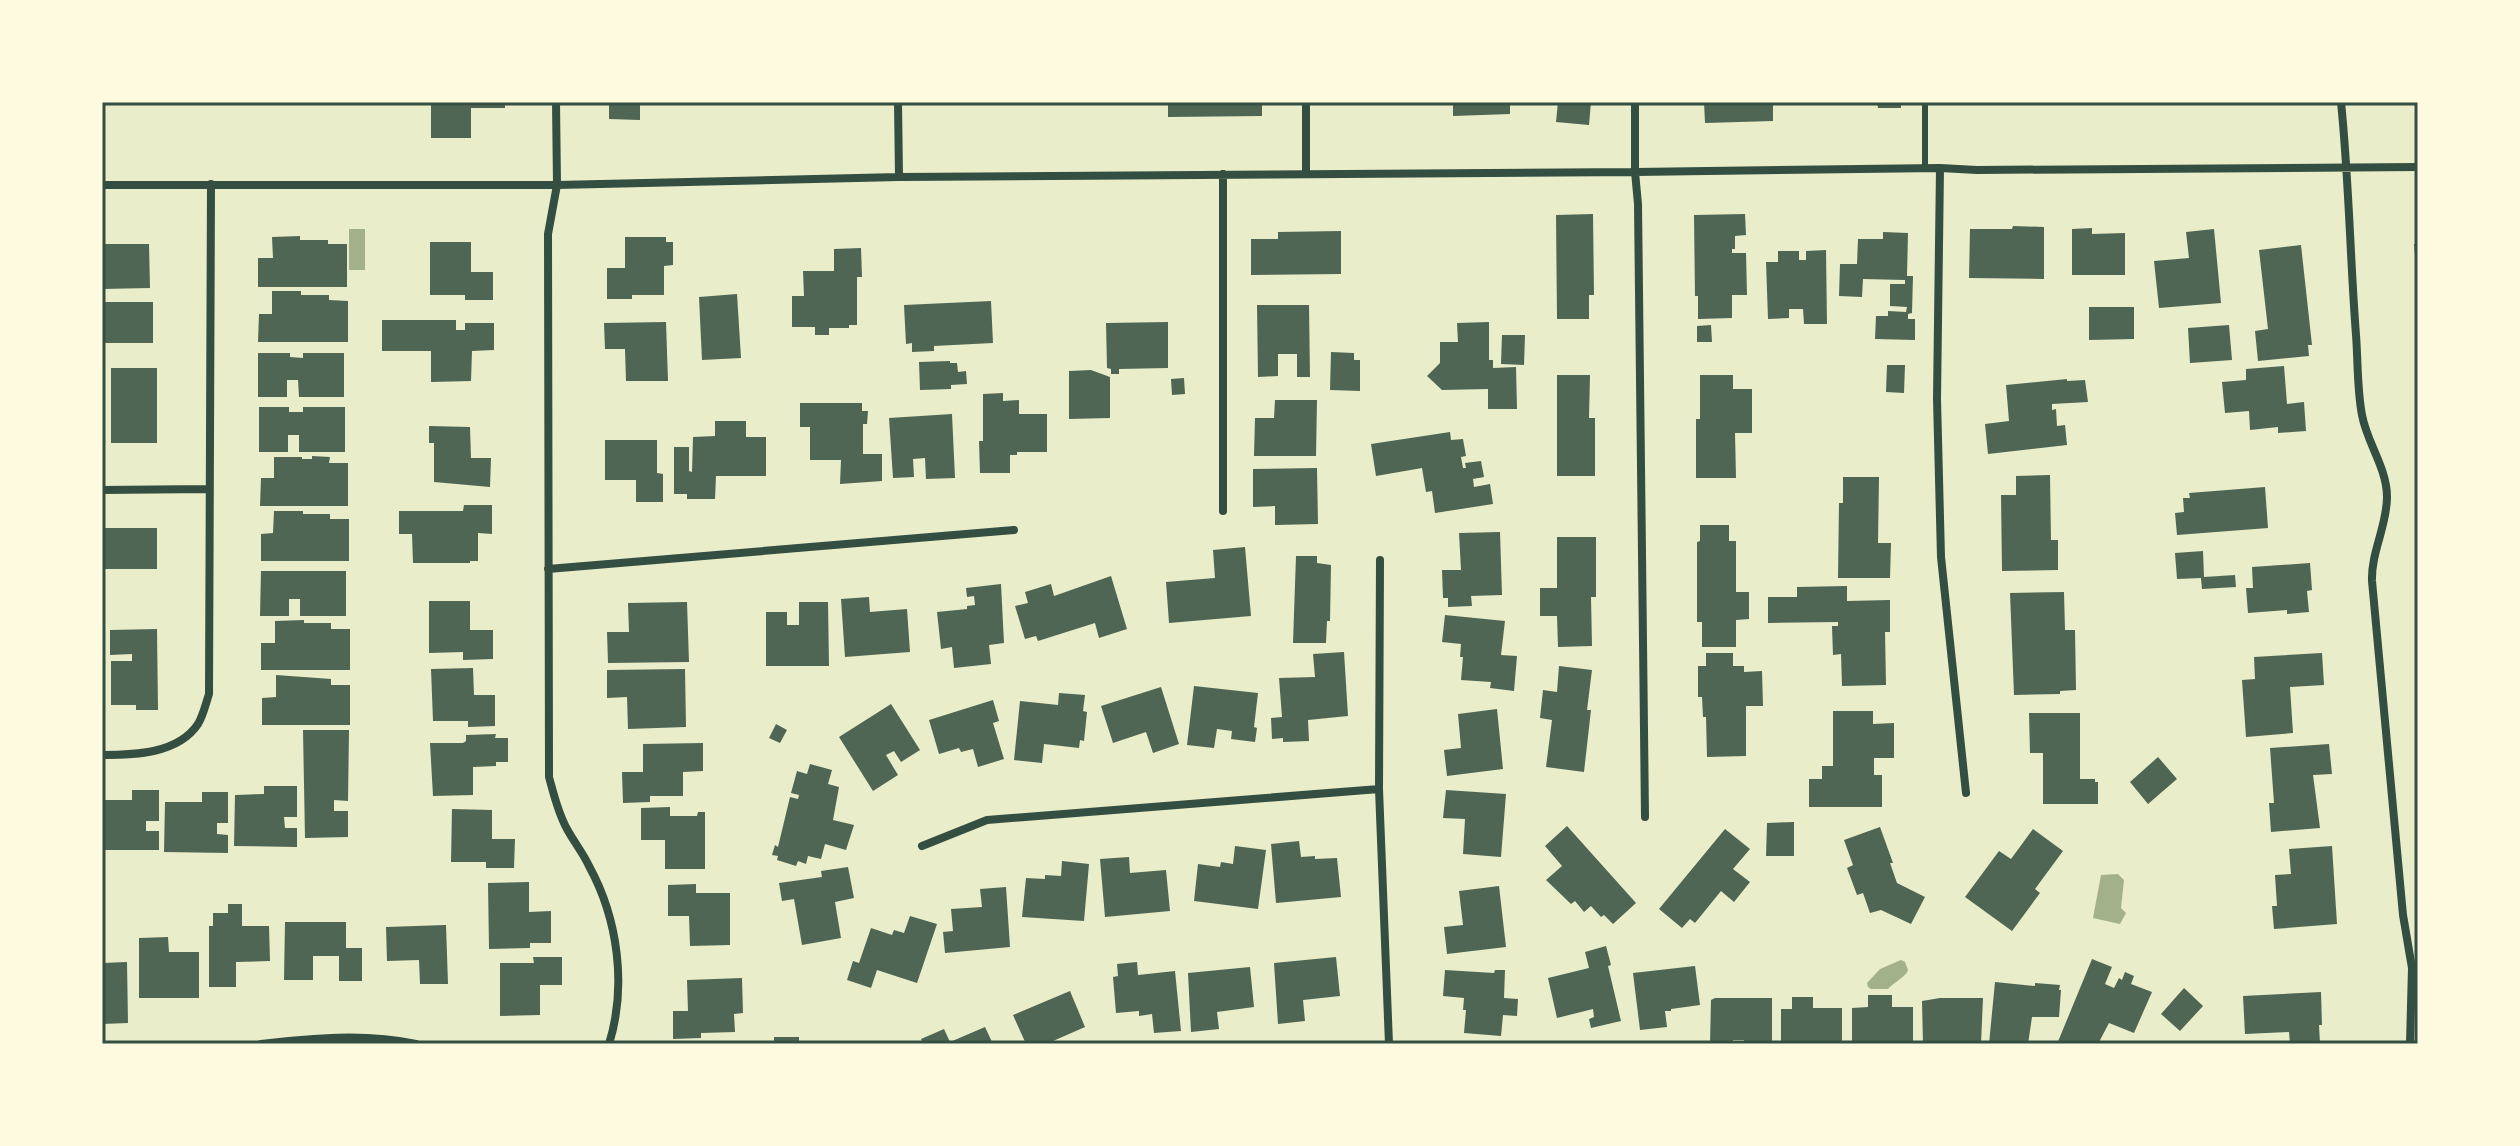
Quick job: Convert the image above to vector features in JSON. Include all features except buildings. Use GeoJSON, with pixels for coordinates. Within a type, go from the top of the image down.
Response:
{"type":"FeatureCollection","features":[{"type":"Feature","properties":{"kind":"street"},"geometry":{"type":"LineString","coordinates":[[556,102],[557,185],[548,234],[549,777],[567,829],[590,866],[605,899],[613,935],[619,991],[609,1044]]}},
{"type":"Feature","properties":{"kind":"street"},"geometry":{"type":"LineString","coordinates":[[898,102],[899,177]]}},
{"type":"Feature","properties":{"kind":"street"},"geometry":{"type":"LineString","coordinates":[[1306,102],[1306,174]]}},
{"type":"Feature","properties":{"kind":"street"},"geometry":{"type":"LineString","coordinates":[[1635,102],[1645,817]]}},
{"type":"Feature","properties":{"kind":"street"},"geometry":{"type":"LineString","coordinates":[[2341,102],[2348,167],[2352,285],[2362,415],[2385,481],[2387,496],[2381,534],[2371,566],[2403,915],[2412,968],[2410,1044]]}},
{"type":"Feature","properties":{"kind":"street"},"geometry":{"type":"LineString","coordinates":[[102,185],[557,185],[899,177],[2418,167]]}},
{"type":"Feature","properties":{"kind":"street"},"geometry":{"type":"LineString","coordinates":[[1940,168],[1937,399],[1941,557],[1966,793]]}},
{"type":"Feature","properties":{"kind":"street"},"geometry":{"type":"LineString","coordinates":[[1223,174],[1223,511]]}},
{"type":"Feature","properties":{"kind":"street"},"geometry":{"type":"LineString","coordinates":[[102,755],[162,749],[182,740],[199,723],[209,694],[211,184]]}},
{"type":"Feature","properties":{"kind":"street"},"geometry":{"type":"LineString","coordinates":[[102,490],[208,489]]}},
{"type":"Feature","properties":{"kind":"street"},"geometry":{"type":"LineString","coordinates":[[548,569],[1014,530]]}},
{"type":"Feature","properties":{"kind":"street"},"geometry":{"type":"LineString","coordinates":[[1380,560],[1379,789],[1389,1044]]}},
{"type":"Feature","properties":{"kind":"street"},"geometry":{"type":"LineString","coordinates":[[922,846],[987,820],[1379,789]]}},
{"type":"Feature","properties":{"kind":"street"},"geometry":{"type":"LineString","coordinates":[[261,1044],[301,1039],[416,1044]]}},
{"type":"Feature","properties":{"kind":"lane"},"geometry":{"type":"LineString","coordinates":[[1925,102],[1925,168]]}},
{"type":"Feature","properties":{"kind":"shaded area"},"geometry":{"type":"Polygon","coordinates":[[[349,229],[365,229],[365,270],[349,270],[349,229]]]}},
{"type":"Feature","properties":{"kind":"shaded area"},"geometry":{"type":"Polygon","coordinates":[[[2118,874],[2124,880],[2121,908],[2126,913],[2120,924],[2093,918],[2101,875],[2118,874]]]}},
{"type":"Feature","properties":{"kind":"shaded area"},"geometry":{"type":"Polygon","coordinates":[[[1901,960],[1908,970],[1903,977],[1888,989],[1868,987],[1867,983],[1880,969],[1901,960]]]}}]}
